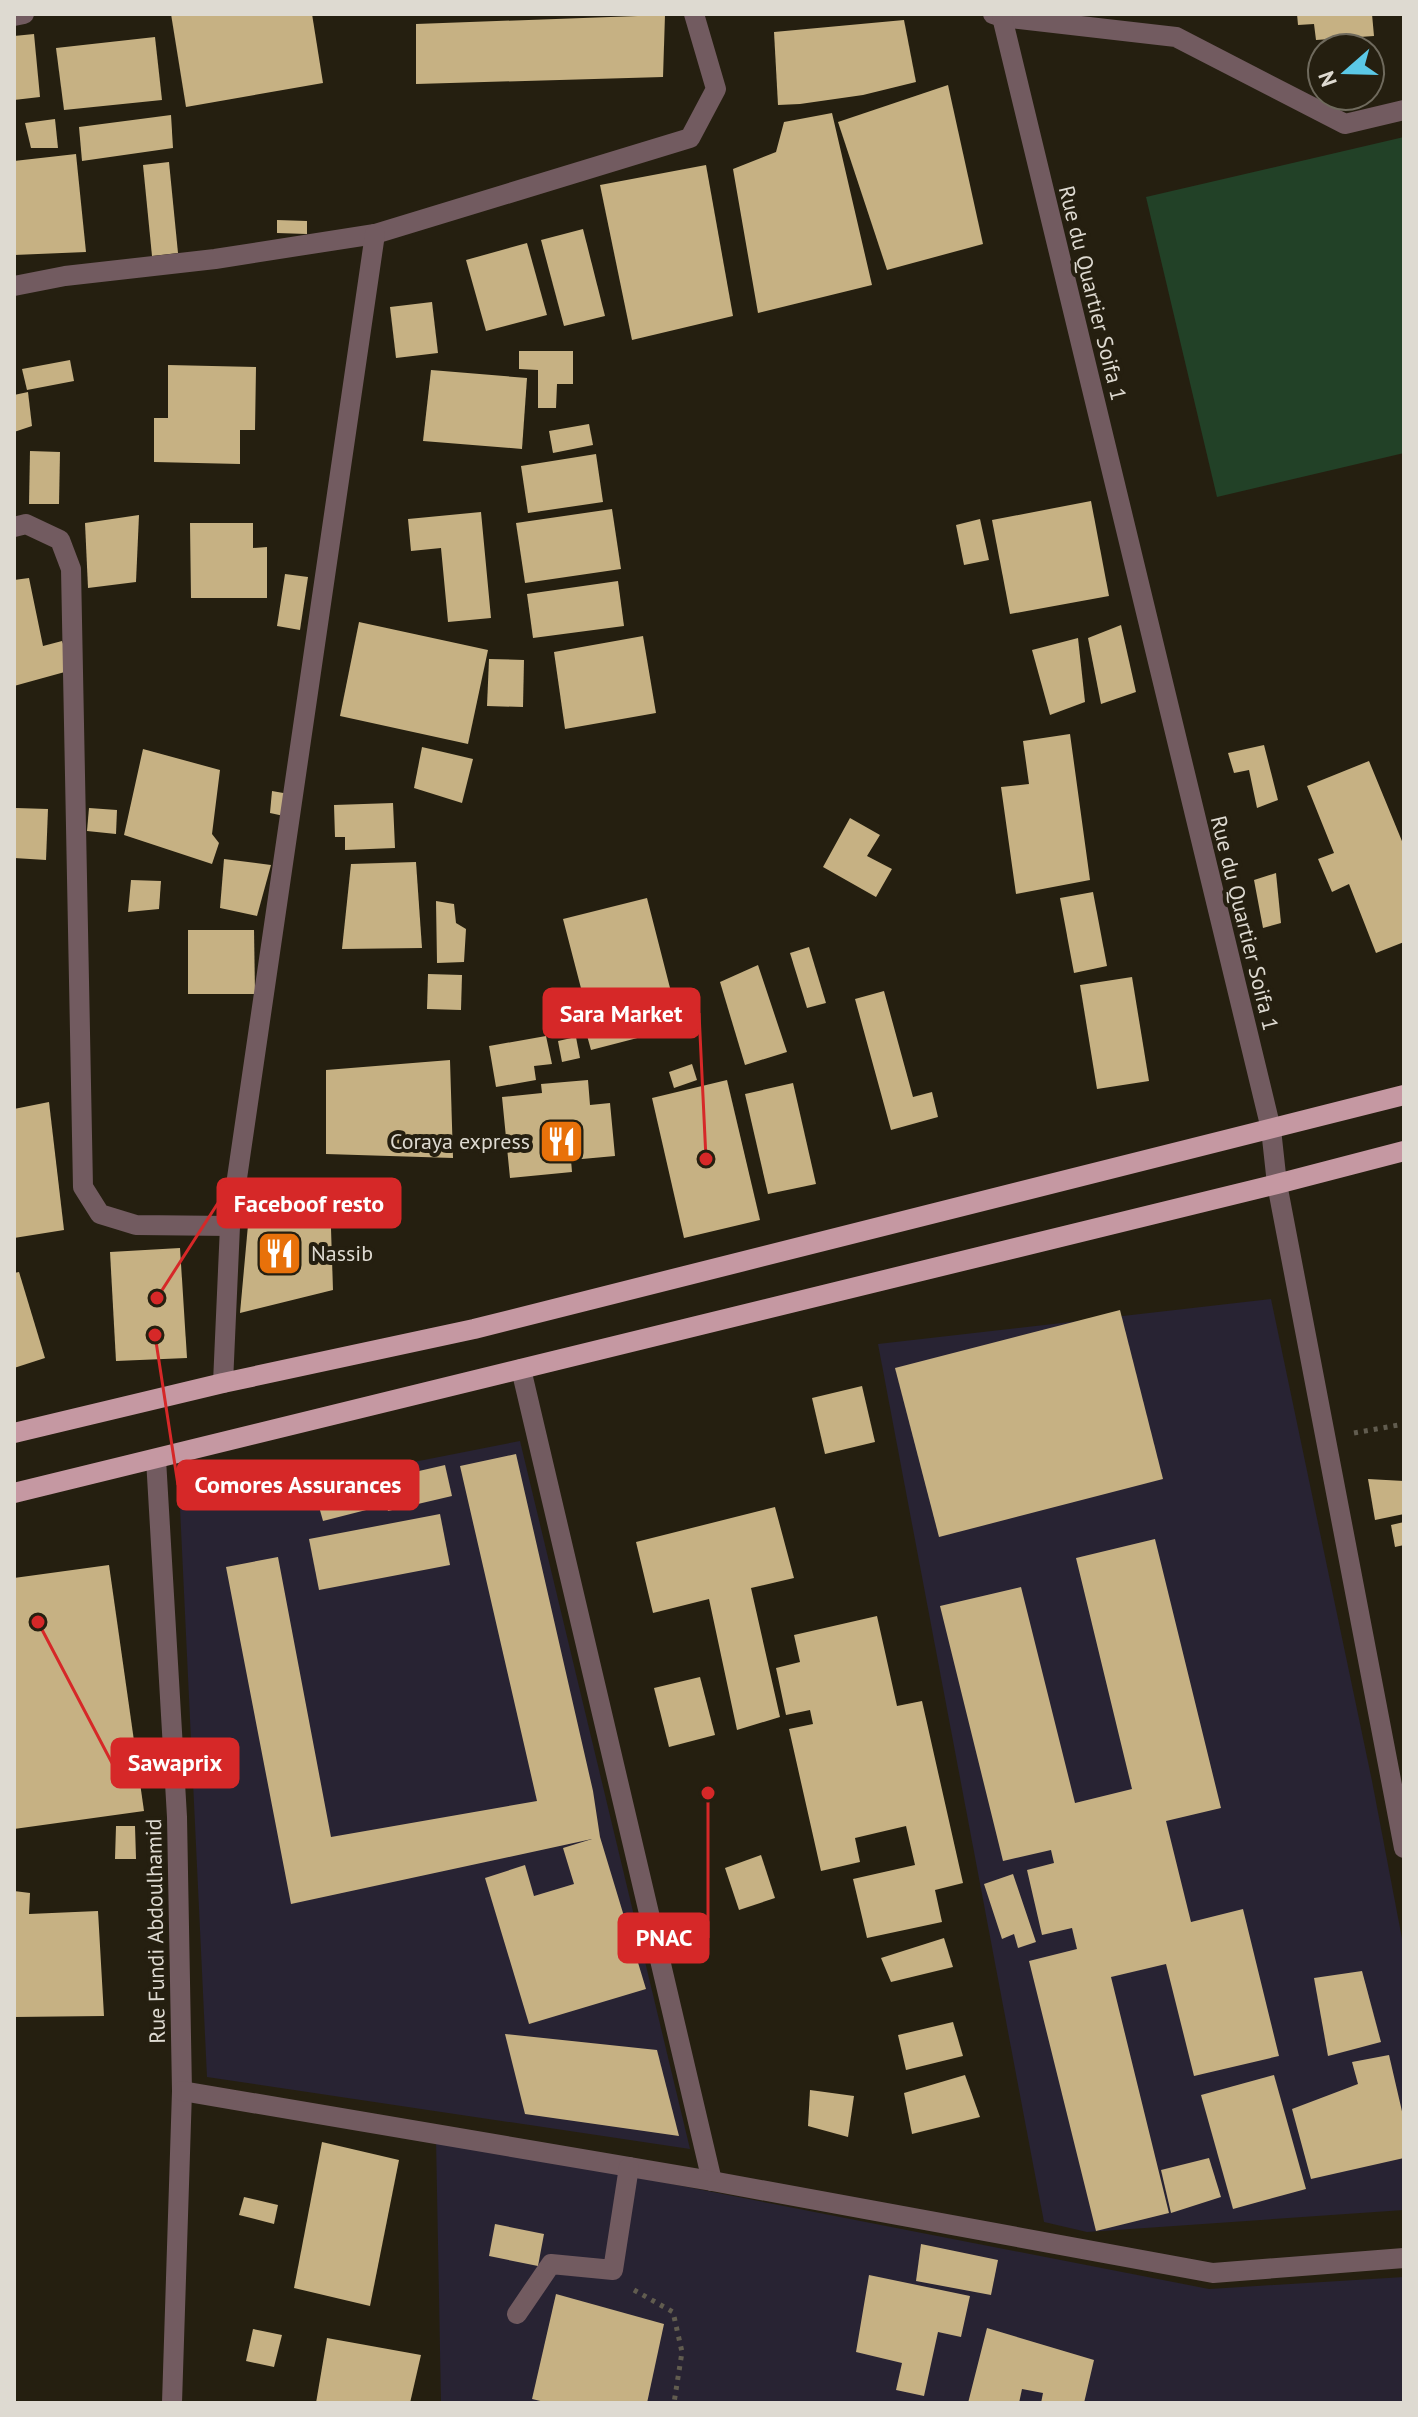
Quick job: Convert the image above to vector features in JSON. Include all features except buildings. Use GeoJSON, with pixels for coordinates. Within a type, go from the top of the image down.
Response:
{"type":"FeatureCollection","features":[{"type":"Feature","properties":{"kind":"main road"},"geometry":{"type":"LineString","coordinates":[[14,1433],[223,1383],[474,1329],[1404,1095]]}},
{"type":"Feature","properties":{"kind":"main road"},"geometry":{"type":"LineString","coordinates":[[14,1493],[1404,1151]]}},
{"type":"Feature","properties":{"kind":"street"},"geometry":{"type":"LineString","coordinates":[[14,16],[24,14]]}},
{"type":"Feature","properties":{"kind":"street"},"geometry":{"type":"LineString","coordinates":[[14,286],[65,276],[215,259],[375,234],[690,138],[716,89],[694,14]]}},
{"type":"Feature","properties":{"kind":"street"},"geometry":{"type":"LineString","coordinates":[[997,16],[1176,37],[1345,124],[1404,110]]}},
{"type":"Feature","properties":{"kind":"street","name":"Rue du Quartier Soifa 1"},"geometry":{"type":"LineString","coordinates":[[997,16],[1271,1129],[1277,1184],[1404,1848]]}},
{"type":"Feature","properties":{"kind":"street"},"geometry":{"type":"LineString","coordinates":[[223,1383],[230,1226],[375,234]]}},
{"type":"Feature","properties":{"kind":"street"},"geometry":{"type":"LineString","coordinates":[[14,527],[26,524],[60,540],[71,569],[83,1187],[100,1214],[136,1225],[230,1226]]}},
{"type":"Feature","properties":{"kind":"street"},"geometry":{"type":"LineString","coordinates":[[521,1369],[712,2181]]}},
{"type":"Feature","properties":{"kind":"street","name":"Rue Fundi Abdoulhamid"},"geometry":{"type":"LineString","coordinates":[[156,1459],[177,1817],[182,2091],[172,2403]]}},
{"type":"Feature","properties":{"kind":"street"},"geometry":{"type":"LineString","coordinates":[[182,2091],[712,2181],[1213,2273],[1404,2258]]}},
{"type":"Feature","properties":{"kind":"street"},"geometry":{"type":"LineString","coordinates":[[517,2314],[551,2264],[613,2270],[629,2167]]}},
{"type":"Feature","properties":{"kind":"path"},"geometry":{"type":"LineString","coordinates":[[1326,1438],[1404,1424]]}},
{"type":"Feature","properties":{"kind":"path"},"geometry":{"type":"LineString","coordinates":[[613,2270],[640,2295],[673,2312],[682,2352],[674,2403]]}},
{"type":"Feature","properties":{"kind":"shaded area"},"geometry":{"type":"Polygon","coordinates":[[[1271,1299],[1404,1949],[1404,2210],[1087,2232],[1044,2222],[878,1344],[1271,1299]]]}},
{"type":"Feature","properties":{"kind":"shaded area"},"geometry":{"type":"Polygon","coordinates":[[[520,1441],[690,2149],[207,2077],[180,1508],[520,1441]]]}},
{"type":"Feature","properties":{"kind":"shaded area"},"geometry":{"type":"Polygon","coordinates":[[[436,2138],[1209,2289],[1404,2277],[1404,2403],[441,2403],[436,2138]]]}},
{"type":"Feature","properties":{"kind":"green space"},"geometry":{"type":"Polygon","coordinates":[[[1404,137],[1404,453],[1217,497],[1146,197],[1404,137]]]}},
{"type":"Feature","properties":{"kind":"place","name":"Coraya express"},"geometry":{"type":"Point","coordinates":[561,1141]}},
{"type":"Feature","properties":{"kind":"place","name":"Sara Market"},"geometry":{"type":"Point","coordinates":[706,1159]}},
{"type":"Feature","properties":{"kind":"place","name":"Nassib"},"geometry":{"type":"Point","coordinates":[280,1253]}},
{"type":"Feature","properties":{"kind":"place","name":"Faceboof resto"},"geometry":{"type":"Point","coordinates":[157,1298]}},
{"type":"Feature","properties":{"kind":"place","name":"Comores Assurances"},"geometry":{"type":"Point","coordinates":[155,1335]}},
{"type":"Feature","properties":{"kind":"place","name":"Sawaprix"},"geometry":{"type":"Point","coordinates":[38,1622]}},
{"type":"Feature","properties":{"kind":"place","name":"PNAC"},"geometry":{"type":"Point","coordinates":[708,1793]}}]}
